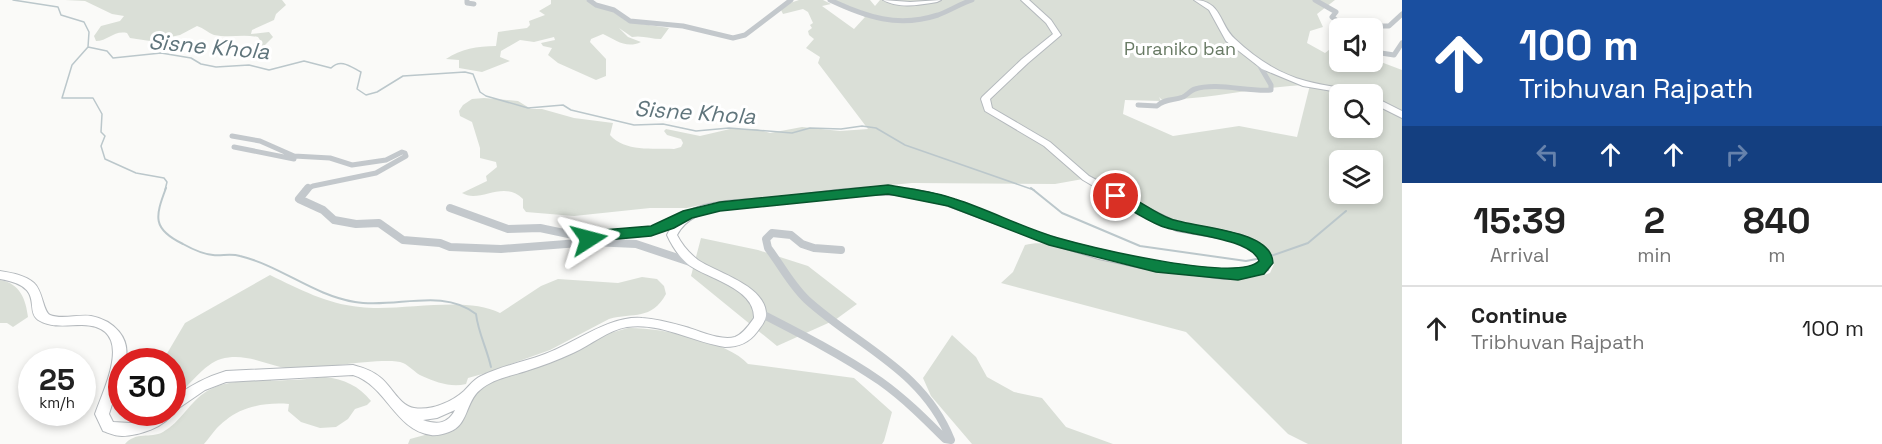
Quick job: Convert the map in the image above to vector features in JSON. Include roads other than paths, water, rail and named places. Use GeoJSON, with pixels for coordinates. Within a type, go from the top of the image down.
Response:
{"type":"FeatureCollection","features":[{"type":"Feature","properties":{"kind":"highway"},"geometry":{"type":"LineString","coordinates":[[887,0],[910,4],[937,0]]}},
{"type":"Feature","properties":{"kind":"highway"},"geometry":{"type":"LineString","coordinates":[[186,396],[196,388],[217,378],[244,374],[353,370],[363,372],[380,383],[403,410],[417,414],[437,412],[457,403],[480,382],[562,353],[618,324],[631,322],[655,325],[731,343],[747,335],[755,326],[760,313],[751,297],[736,284],[698,265],[682,252],[672,235],[675,226],[683,217],[699,211],[738,204],[888,190],[951,202],[1054,242],[1156,266],[1238,275],[1259,270],[1266,263],[1266,258],[1254,246],[1228,236],[1181,228],[1155,218],[1086,178],[1047,144],[988,109],[985,99],[1025,61],[1057,35],[1056,29],[1050,22],[1025,0]]}},
{"type":"Feature","properties":{"kind":"highway"},"geometry":{"type":"LineString","coordinates":[[1198,0],[1212,9],[1229,39],[1257,61],[1277,73],[1303,83],[1329,88]]}},
{"type":"Feature","properties":{"kind":"highway"},"geometry":{"type":"LineString","coordinates":[[1383,105],[1402,115]]}},
{"type":"Feature","properties":{"kind":"highway"},"geometry":{"type":"LineString","coordinates":[[0,275],[16,279],[34,288],[40,300],[39,313],[44,318],[93,320],[118,338],[119,348]]}},
{"type":"Feature","properties":{"kind":"highway"},"geometry":{"type":"LineString","coordinates":[[108,395],[102,414],[108,427],[117,430],[139,426]]}},
{"type":"Feature","properties":{"kind":"street"},"geometry":{"type":"LineString","coordinates":[[467,0],[467,3],[474,4]]}},
{"type":"Feature","properties":{"kind":"street"},"geometry":{"type":"LineString","coordinates":[[589,0],[596,5],[614,10],[630,21],[692,27],[733,38],[745,35],[791,0]]}},
{"type":"Feature","properties":{"kind":"street"},"geometry":{"type":"LineString","coordinates":[[830,0],[869,19],[907,22],[935,16],[972,0]]}},
{"type":"Feature","properties":{"kind":"street"},"geometry":{"type":"LineString","coordinates":[[1316,0],[1336,12],[1333,18]]}},
{"type":"Feature","properties":{"kind":"street"},"geometry":{"type":"LineString","coordinates":[[1383,26],[1389,26],[1402,14]]}},
{"type":"Feature","properties":{"kind":"street"},"geometry":{"type":"LineString","coordinates":[[1383,53],[1394,55],[1402,43]]}},
{"type":"Feature","properties":{"kind":"street"},"geometry":{"type":"LineString","coordinates":[[1138,105],[1157,106],[1164,100],[1183,97],[1195,89],[1230,87],[1259,92],[1271,90],[1271,85],[1257,61]]}},
{"type":"Feature","properties":{"kind":"street"},"geometry":{"type":"LineString","coordinates":[[232,136],[260,141],[284,153],[302,158]]}},
{"type":"Feature","properties":{"kind":"street"},"geometry":{"type":"LineString","coordinates":[[234,147],[289,159],[314,156],[330,158],[352,165],[376,163],[405,153],[406,156],[376,173],[313,186],[300,195],[299,199],[323,210],[334,220],[356,224],[379,223],[403,240],[440,243],[456,247],[510,249],[638,234],[661,228],[683,217]]}},
{"type":"Feature","properties":{"kind":"street"},"geometry":{"type":"LineString","coordinates":[[450,208],[508,229],[540,228],[571,236],[636,244],[698,265]]}},
{"type":"Feature","properties":{"kind":"street"},"geometry":{"type":"LineString","coordinates":[[760,313],[806,337],[881,382],[913,408],[945,439],[951,440],[948,429],[930,400],[886,359],[806,299],[768,248],[766,239],[772,233],[791,235],[798,243],[814,248],[841,250]]}},
{"type":"Feature","properties":{"kind":"waterway","name":"Sisne Khola"},"geometry":{"type":"LineString","coordinates":[[13,0],[58,7],[61,15],[84,22],[89,32],[88,47]]}},
{"type":"Feature","properties":{"kind":"waterway","name":"Sisne Khola"},"geometry":{"type":"LineString","coordinates":[[88,47],[107,51],[113,58],[161,53],[191,58],[201,64],[216,67],[249,65],[269,70],[304,61],[331,68],[342,64],[361,72],[357,89],[366,95],[377,92],[403,76],[465,72],[473,74],[480,92],[486,96],[528,108],[563,105],[571,110],[634,125],[663,124],[696,131],[729,128],[792,133],[810,128],[841,129],[862,126],[876,128],[905,145],[1033,190]]}},
{"type":"Feature","properties":{"kind":"waterway"},"geometry":{"type":"LineString","coordinates":[[88,47],[72,65],[62,98],[93,98],[102,114],[101,132],[105,136],[101,146],[105,159],[136,173],[164,178],[167,182],[165,190]]}},
{"type":"Feature","properties":{"kind":"waterway"},"geometry":{"type":"LineString","coordinates":[[166,188],[158,215],[161,227],[173,238],[205,254],[237,255],[255,261],[325,293],[355,302],[433,300],[463,306],[476,314],[491,367]]}},
{"type":"Feature","properties":{"kind":"waterway","name":"Sisne Khola"},"geometry":{"type":"LineString","coordinates":[[1033,190],[1062,213],[1140,246],[1246,261],[1262,258]]}},
{"type":"Feature","properties":{"kind":"waterway","name":"Sisne Khola"},"geometry":{"type":"LineString","coordinates":[[1268,257],[1308,243],[1346,211]]}},
{"type":"Feature","properties":{"kind":"park label","name":"Puraniko ban"},"geometry":{"type":"Point","coordinates":[1180,49]}}]}
